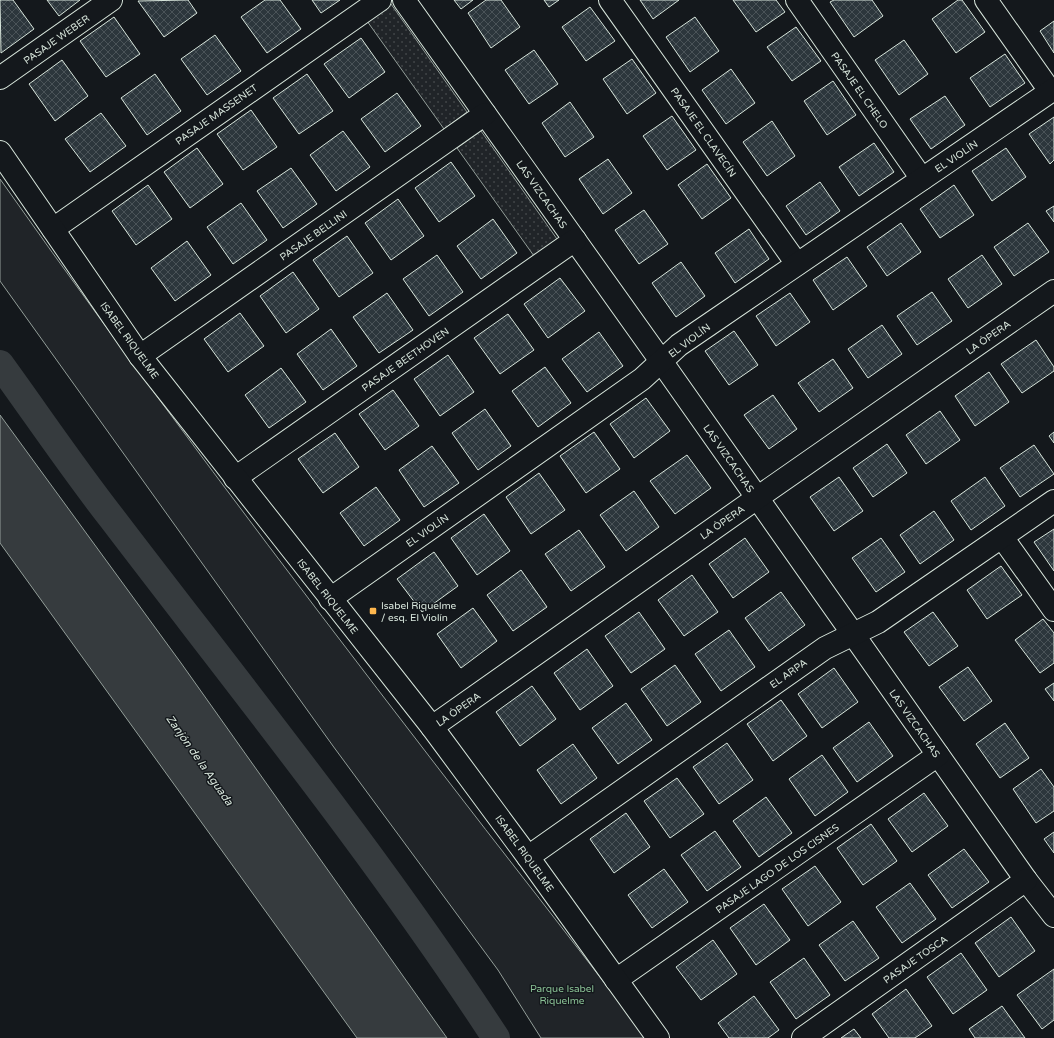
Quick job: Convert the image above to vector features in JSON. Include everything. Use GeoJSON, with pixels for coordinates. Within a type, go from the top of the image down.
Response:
{"type":"FeatureCollection","features":[{"type":"Feature","properties":{"kind":"street","name":"PASAJE WEBER"},"geometry":{"type":"LineString","coordinates":[[0,78],[111,0]]}},
{"type":"Feature","properties":{"kind":"street","name":"PASAJE MASSENET"},"geometry":{"type":"LineString","coordinates":[[52,229],[380,0]]}},
{"type":"Feature","properties":{"kind":"street","name":"LAS VIZCACHAS"},"geometry":{"type":"LineString","coordinates":[[404,0],[1026,880],[1054,916]]}},
{"type":"Feature","properties":{"kind":"street","name":"PASAJE EL CLAVECÍN"},"geometry":{"type":"LineString","coordinates":[[610,0],[797,264]]}},
{"type":"Feature","properties":{"kind":"street","name":"PASAJE EL CHELO"},"geometry":{"type":"LineString","coordinates":[[797,0],[922,179]]}},
{"type":"Feature","properties":{"kind":"street"},"geometry":{"type":"LineString","coordinates":[[986,0],[1052,90]]}},
{"type":"Feature","properties":{"kind":"street","name":"EL VIOLÍN"},"geometry":{"type":"LineString","coordinates":[[330,599],[642,379],[679,345],[1052,90]]}},
{"type":"Feature","properties":{"kind":"street","name":"PASAJE BELLINI"},"geometry":{"type":"LineString","coordinates":[[140,356],[485,114]]}},
{"type":"Feature","properties":{"kind":"street","name":"ISABEL RIQUELME"},"geometry":{"type":"LineString","coordinates":[[0,152],[140,356],[432,727],[528,857],[658,1038]]}},
{"type":"Feature","properties":{"kind":"street","name":"PASAJE BEETHOVEN"},"geometry":{"type":"LineString","coordinates":[[235,478],[575,240]]}},
{"type":"Feature","properties":{"kind":"street","name":"LA ÓPERA"},"geometry":{"type":"LineString","coordinates":[[432,727],[757,498],[1054,292]]}},
{"type":"Feature","properties":{"kind":"street","name":"EL ARPA"},"geometry":{"type":"LineString","coordinates":[[528,857],[825,648],[878,622],[1054,501]]}},
{"type":"Feature","properties":{"kind":"street"},"geometry":{"type":"LineString","coordinates":[[1002,537],[1054,610]]}},
{"type":"Feature","properties":{"kind":"street","name":"PASAJE LAGO DE LOS CISNES"},"geometry":{"type":"LineString","coordinates":[[616,980],[938,755]]}},
{"type":"Feature","properties":{"kind":"street","name":"PASAJE TOSCA"},"geometry":{"type":"LineString","coordinates":[[803,1038],[1026,880]]}},
{"type":"Feature","properties":{"kind":"green space"},"geometry":{"type":"Polygon","coordinates":[[[391,4],[467,112],[444,129],[367,21],[391,4]]]}},
{"type":"Feature","properties":{"kind":"green space"},"geometry":{"type":"Polygon","coordinates":[[[481,131],[557,239],[534,256],[457,148],[481,131]]]}},
{"type":"Feature","properties":{"kind":"green space","name":"Parque Isabel Riquelme"},"geometry":{"type":"Polygon","coordinates":[[[0,179],[105,326],[267,544],[646,1038],[541,1038],[498,970],[333,746],[0,281],[0,179]]]}},
{"type":"Feature","properties":{"kind":"water","name":"Zanjón de la Aguada"},"geometry":{"type":"Polygon","coordinates":[[[0,415],[181,663],[447,1038],[357,1038],[0,543],[0,415]]]}},
{"type":"Feature","properties":{"kind":"building"},"geometry":{"type":"Polygon","coordinates":[[[0,0],[13,0],[34,29],[1,53],[0,0]]]}},
{"type":"Feature","properties":{"kind":"building"},"geometry":{"type":"Polygon","coordinates":[[[47,0],[80,0],[59,16],[47,0]]]}},
{"type":"Feature","properties":{"kind":"building"},"geometry":{"type":"Polygon","coordinates":[[[188,0],[197,13],[164,37],[138,1],[188,0]]]}},
{"type":"Feature","properties":{"kind":"building"},"geometry":{"type":"Polygon","coordinates":[[[265,0],[280,0],[301,29],[267,53],[241,17],[265,0]]]}},
{"type":"Feature","properties":{"kind":"building"},"geometry":{"type":"Polygon","coordinates":[[[312,0],[340,0],[321,13],[312,0]]]}},
{"type":"Feature","properties":{"kind":"building"},"geometry":{"type":"Polygon","coordinates":[[[454,0],[473,0],[461,9],[454,0]]]}},
{"type":"Feature","properties":{"kind":"building"},"geometry":{"type":"Polygon","coordinates":[[[486,0],[501,0],[520,27],[491,48],[468,13],[486,0]]]}},
{"type":"Feature","properties":{"kind":"building"},"geometry":{"type":"Polygon","coordinates":[[[544,0],[559,0],[549,7],[544,0]]]}},
{"type":"Feature","properties":{"kind":"building"},"geometry":{"type":"Polygon","coordinates":[[[640,0],[679,0],[653,19],[640,0]]]}},
{"type":"Feature","properties":{"kind":"building"},"geometry":{"type":"Polygon","coordinates":[[[733,0],[776,0],[785,12],[756,32],[733,0]]]}},
{"type":"Feature","properties":{"kind":"building"},"geometry":{"type":"Polygon","coordinates":[[[834,0],[872,0],[883,16],[854,37],[830,2],[834,0]]]}},
{"type":"Feature","properties":{"kind":"building"},"geometry":{"type":"Polygon","coordinates":[[[958,0],[962,0],[985,32],[956,53],[932,19],[958,0]]]}},
{"type":"Feature","properties":{"kind":"building"},"geometry":{"type":"Polygon","coordinates":[[[590,7],[615,41],[586,61],[562,27],[590,7]]]}},
{"type":"Feature","properties":{"kind":"building"},"geometry":{"type":"Polygon","coordinates":[[[114,17],[140,54],[106,77],[80,41],[114,17]]]}},
{"type":"Feature","properties":{"kind":"building"},"geometry":{"type":"Polygon","coordinates":[[[695,17],[719,51],[690,72],[666,37],[695,17]]]}},
{"type":"Feature","properties":{"kind":"building"},"geometry":{"type":"Polygon","coordinates":[[[1054,21],[1054,53],[1040,31],[1054,21]]]}},
{"type":"Feature","properties":{"kind":"building"},"geometry":{"type":"Polygon","coordinates":[[[796,27],[821,61],[792,81],[767,47],[796,27]]]}},
{"type":"Feature","properties":{"kind":"building"},"geometry":{"type":"Polygon","coordinates":[[[215,35],[241,71],[207,95],[181,59],[215,35]]]}},
{"type":"Feature","properties":{"kind":"building"},"geometry":{"type":"Polygon","coordinates":[[[361,38],[385,72],[349,98],[324,64],[361,38]]]}},
{"type":"Feature","properties":{"kind":"building"},"geometry":{"type":"Polygon","coordinates":[[[904,40],[928,74],[899,95],[875,60],[904,40]]]}},
{"type":"Feature","properties":{"kind":"building"},"geometry":{"type":"Polygon","coordinates":[[[534,50],[558,84],[529,104],[505,70],[534,50]]]}},
{"type":"Feature","properties":{"kind":"building"},"geometry":{"type":"Polygon","coordinates":[[[1005,54],[1025,83],[990,107],[970,78],[1005,54]]]}},
{"type":"Feature","properties":{"kind":"building"},"geometry":{"type":"Polygon","coordinates":[[[632,59],[656,93],[627,114],[603,79],[632,59]]]}},
{"type":"Feature","properties":{"kind":"building"},"geometry":{"type":"Polygon","coordinates":[[[62,60],[88,96],[55,121],[29,84],[62,60]]]}},
{"type":"Feature","properties":{"kind":"building"},"geometry":{"type":"Polygon","coordinates":[[[731,69],[755,103],[726,124],[702,90],[731,69]]]}},
{"type":"Feature","properties":{"kind":"building"},"geometry":{"type":"Polygon","coordinates":[[[155,74],[181,111],[147,135],[121,98],[155,74]]]}},
{"type":"Feature","properties":{"kind":"building"},"geometry":{"type":"Polygon","coordinates":[[[307,74],[333,111],[299,134],[273,98],[307,74]]]}},
{"type":"Feature","properties":{"kind":"building"},"geometry":{"type":"Polygon","coordinates":[[[833,81],[856,115],[827,135],[804,101],[833,81]]]}},
{"type":"Feature","properties":{"kind":"building"},"geometry":{"type":"Polygon","coordinates":[[[397,93],[421,126],[385,152],[361,119],[397,93]]]}},
{"type":"Feature","properties":{"kind":"building"},"geometry":{"type":"Polygon","coordinates":[[[945,96],[965,125],[931,149],[910,119],[945,96]]]}},
{"type":"Feature","properties":{"kind":"building"},"geometry":{"type":"Polygon","coordinates":[[[570,102],[594,137],[565,157],[542,123],[570,102]]]}},
{"type":"Feature","properties":{"kind":"building"},"geometry":{"type":"Polygon","coordinates":[[[251,110],[277,147],[243,170],[217,134],[251,110]]]}},
{"type":"Feature","properties":{"kind":"building"},"geometry":{"type":"Polygon","coordinates":[[[101,113],[126,146],[90,172],[65,139],[101,113]]]}},
{"type":"Feature","properties":{"kind":"building"},"geometry":{"type":"Polygon","coordinates":[[[672,116],[696,150],[667,170],[643,136],[672,116]]]}},
{"type":"Feature","properties":{"kind":"building"},"geometry":{"type":"Polygon","coordinates":[[[1054,117],[1054,160],[1050,164],[1029,134],[1054,117]]]}},
{"type":"Feature","properties":{"kind":"building"},"geometry":{"type":"Polygon","coordinates":[[[772,121],[795,156],[767,176],[743,142],[772,121]]]}},
{"type":"Feature","properties":{"kind":"building"},"geometry":{"type":"Polygon","coordinates":[[[343,131],[370,167],[336,191],[310,155],[343,131]]]}},
{"type":"Feature","properties":{"kind":"building"},"geometry":{"type":"Polygon","coordinates":[[[874,143],[894,172],[859,196],[839,167],[874,143]]]}},
{"type":"Feature","properties":{"kind":"building"},"geometry":{"type":"Polygon","coordinates":[[[197,148],[223,184],[190,208],[164,172],[197,148]]]}},
{"type":"Feature","properties":{"kind":"building"},"geometry":{"type":"Polygon","coordinates":[[[1006,148],[1026,177],[992,201],[972,171],[1006,148]]]}},
{"type":"Feature","properties":{"kind":"building"},"geometry":{"type":"Polygon","coordinates":[[[608,159],[632,193],[603,214],[579,179],[608,159]]]}},
{"type":"Feature","properties":{"kind":"building"},"geometry":{"type":"Polygon","coordinates":[[[451,162],[475,196],[439,222],[415,188],[451,162]]]}},
{"type":"Feature","properties":{"kind":"building"},"geometry":{"type":"Polygon","coordinates":[[[707,164],[731,198],[702,219],[678,185],[707,164]]]}},
{"type":"Feature","properties":{"kind":"building"},"geometry":{"type":"Polygon","coordinates":[[[291,168],[317,204],[283,228],[257,191],[291,168]]]}},
{"type":"Feature","properties":{"kind":"building"},"geometry":{"type":"Polygon","coordinates":[[[820,182],[840,211],[806,235],[786,206],[820,182]]]}},
{"type":"Feature","properties":{"kind":"building"},"geometry":{"type":"Polygon","coordinates":[[[148,185],[172,219],[136,245],[112,211],[148,185]]]}},
{"type":"Feature","properties":{"kind":"building"},"geometry":{"type":"Polygon","coordinates":[[[954,185],[974,215],[940,238],[920,209],[954,185]]]}},
{"type":"Feature","properties":{"kind":"building"},"geometry":{"type":"Polygon","coordinates":[[[398,199],[424,236],[391,260],[365,223],[398,199]]]}},
{"type":"Feature","properties":{"kind":"building"},"geometry":{"type":"Polygon","coordinates":[[[241,203],[267,240],[233,264],[207,227],[241,203]]]}},
{"type":"Feature","properties":{"kind":"building"},"geometry":{"type":"Polygon","coordinates":[[[1054,206],[1054,222],[1046,211],[1054,206]]]}},
{"type":"Feature","properties":{"kind":"building"},"geometry":{"type":"Polygon","coordinates":[[[644,210],[668,244],[639,264],[615,230],[644,210]]]}},
{"type":"Feature","properties":{"kind":"building"},"geometry":{"type":"Polygon","coordinates":[[[493,219],[517,253],[481,279],[457,246],[493,219]]]}},
{"type":"Feature","properties":{"kind":"building"},"geometry":{"type":"Polygon","coordinates":[[[901,223],[921,252],[887,276],[867,247],[901,223]]]}},
{"type":"Feature","properties":{"kind":"building"},"geometry":{"type":"Polygon","coordinates":[[[1028,223],[1049,252],[1014,276],[994,247],[1028,223]]]}},
{"type":"Feature","properties":{"kind":"building"},"geometry":{"type":"Polygon","coordinates":[[[749,229],[769,259],[735,283],[715,253],[749,229]]]}},
{"type":"Feature","properties":{"kind":"building"},"geometry":{"type":"Polygon","coordinates":[[[347,236],[373,273],[339,297],[313,260],[347,236]]]}},
{"type":"Feature","properties":{"kind":"building"},"geometry":{"type":"Polygon","coordinates":[[[187,241],[211,275],[175,301],[151,268],[187,241]]]}},
{"type":"Feature","properties":{"kind":"building"},"geometry":{"type":"Polygon","coordinates":[[[437,255],[463,292],[429,316],[403,279],[437,255]]]}},
{"type":"Feature","properties":{"kind":"building"},"geometry":{"type":"Polygon","coordinates":[[[982,255],[1002,284],[968,308],[948,279],[982,255]]]}},
{"type":"Feature","properties":{"kind":"building"},"geometry":{"type":"Polygon","coordinates":[[[847,257],[867,286],[833,310],[813,280],[847,257]]]}},
{"type":"Feature","properties":{"kind":"building"},"geometry":{"type":"Polygon","coordinates":[[[681,262],[705,296],[676,317],[652,283],[681,262]]]}},
{"type":"Feature","properties":{"kind":"building"},"geometry":{"type":"Polygon","coordinates":[[[293,272],[319,309],[286,333],[260,296],[293,272]]]}},
{"type":"Feature","properties":{"kind":"building"},"geometry":{"type":"Polygon","coordinates":[[[560,278],[585,311],[548,338],[524,304],[560,278]]]}},
{"type":"Feature","properties":{"kind":"building"},"geometry":{"type":"Polygon","coordinates":[[[932,292],[952,321],[917,345],[897,316],[932,292]]]}},
{"type":"Feature","properties":{"kind":"building"},"geometry":{"type":"Polygon","coordinates":[[[387,293],[413,330],[379,353],[353,317],[387,293]]]}},
{"type":"Feature","properties":{"kind":"building"},"geometry":{"type":"Polygon","coordinates":[[[790,293],[810,322],[776,346],[756,316],[790,293]]]}},
{"type":"Feature","properties":{"kind":"building"},"geometry":{"type":"Polygon","coordinates":[[[240,313],[264,346],[228,372],[204,339],[240,313]]]}},
{"type":"Feature","properties":{"kind":"building"},"geometry":{"type":"Polygon","coordinates":[[[508,314],[534,350],[500,374],[474,338],[508,314]]]}},
{"type":"Feature","properties":{"kind":"building"},"geometry":{"type":"Polygon","coordinates":[[[882,325],[902,354],[868,378],[848,349],[882,325]]]}},
{"type":"Feature","properties":{"kind":"building"},"geometry":{"type":"Polygon","coordinates":[[[331,329],[357,366],[323,390],[297,354],[331,329]]]}},
{"type":"Feature","properties":{"kind":"building"},"geometry":{"type":"Polygon","coordinates":[[[734,331],[758,365],[729,385],[705,351],[734,331]]]}},
{"type":"Feature","properties":{"kind":"building"},"geometry":{"type":"Polygon","coordinates":[[[599,332],[623,366],[587,392],[562,359],[599,332]]]}},
{"type":"Feature","properties":{"kind":"building"},"geometry":{"type":"Polygon","coordinates":[[[1036,340],[1054,367],[1054,371],[1022,393],[1001,364],[1036,340]]]}},
{"type":"Feature","properties":{"kind":"building"},"geometry":{"type":"Polygon","coordinates":[[[448,355],[474,392],[440,416],[414,379],[448,355]]]}},
{"type":"Feature","properties":{"kind":"building"},"geometry":{"type":"Polygon","coordinates":[[[833,359],[853,388],[819,412],[798,383],[833,359]]]}},
{"type":"Feature","properties":{"kind":"building"},"geometry":{"type":"Polygon","coordinates":[[[545,367],[571,403],[538,427],[512,391],[545,367]]]}},
{"type":"Feature","properties":{"kind":"building"},"geometry":{"type":"Polygon","coordinates":[[[281,368],[306,402],[269,428],[245,395],[281,368]]]}},
{"type":"Feature","properties":{"kind":"building"},"geometry":{"type":"Polygon","coordinates":[[[989,372],[1009,402],[975,426],[955,396],[989,372]]]}},
{"type":"Feature","properties":{"kind":"building"},"geometry":{"type":"Polygon","coordinates":[[[393,390],[419,426],[385,450],[359,414],[393,390]]]}},
{"type":"Feature","properties":{"kind":"building"},"geometry":{"type":"Polygon","coordinates":[[[773,395],[797,429],[769,449],[744,415],[773,395]]]}},
{"type":"Feature","properties":{"kind":"building"},"geometry":{"type":"Polygon","coordinates":[[[646,398],[670,431],[634,458],[610,424],[646,398]]]}},
{"type":"Feature","properties":{"kind":"building"},"geometry":{"type":"Polygon","coordinates":[[[485,409],[511,446],[478,470],[452,433],[485,409]]]}},
{"type":"Feature","properties":{"kind":"building"},"geometry":{"type":"Polygon","coordinates":[[[940,411],[960,440],[926,464],[906,435],[940,411]]]}},
{"type":"Feature","properties":{"kind":"building"},"geometry":{"type":"Polygon","coordinates":[[[594,432],[620,469],[586,493],[560,456],[594,432]]]}},
{"type":"Feature","properties":{"kind":"building"},"geometry":{"type":"Polygon","coordinates":[[[1054,432],[1054,443],[1049,436],[1054,432]]]}},
{"type":"Feature","properties":{"kind":"building"},"geometry":{"type":"Polygon","coordinates":[[[335,433],[359,467],[323,493],[298,459],[335,433]]]}},
{"type":"Feature","properties":{"kind":"building"},"geometry":{"type":"Polygon","coordinates":[[[887,444],[907,473],[873,497],[853,468],[887,444]]]}},
{"type":"Feature","properties":{"kind":"building"},"geometry":{"type":"Polygon","coordinates":[[[1034,445],[1054,474],[1020,497],[1000,468],[1034,445]]]}},
{"type":"Feature","properties":{"kind":"building"},"geometry":{"type":"Polygon","coordinates":[[[432,446],[459,483],[424,507],[399,470],[432,446]]]}},
{"type":"Feature","properties":{"kind":"building"},"geometry":{"type":"Polygon","coordinates":[[[687,455],[711,488],[675,514],[650,481],[687,455]]]}},
{"type":"Feature","properties":{"kind":"building"},"geometry":{"type":"Polygon","coordinates":[[[539,473],[565,510],[531,534],[506,497],[539,473]]]}},
{"type":"Feature","properties":{"kind":"building"},"geometry":{"type":"Polygon","coordinates":[[[839,477],[863,511],[834,531],[810,497],[839,477]]]}},
{"type":"Feature","properties":{"kind":"building"},"geometry":{"type":"Polygon","coordinates":[[[985,477],[1005,506],[971,530],[951,501],[985,477]]]}},
{"type":"Feature","properties":{"kind":"building"},"geometry":{"type":"Polygon","coordinates":[[[376,487],[400,520],[364,546],[340,513],[376,487]]]}},
{"type":"Feature","properties":{"kind":"building"},"geometry":{"type":"Polygon","coordinates":[[[634,491],[659,527],[626,551],[600,515],[634,491]]]}},
{"type":"Feature","properties":{"kind":"building"},"geometry":{"type":"Polygon","coordinates":[[[934,511],[954,540],[920,564],[900,535],[934,511]]]}},
{"type":"Feature","properties":{"kind":"building"},"geometry":{"type":"Polygon","coordinates":[[[484,514],[510,551],[477,575],[451,538],[484,514]]]}},
{"type":"Feature","properties":{"kind":"building"},"geometry":{"type":"Polygon","coordinates":[[[1054,529],[1054,571],[1034,542],[1054,529]]]}},
{"type":"Feature","properties":{"kind":"building"},"geometry":{"type":"Polygon","coordinates":[[[579,530],[605,567],[571,591],[545,554],[579,530]]]}},
{"type":"Feature","properties":{"kind":"building"},"geometry":{"type":"Polygon","coordinates":[[[745,538],[769,572],[733,598],[709,564],[745,538]]]}},
{"type":"Feature","properties":{"kind":"building"},"geometry":{"type":"Polygon","coordinates":[[[881,538],[905,572],[876,592],[852,558],[881,538]]]}},
{"type":"Feature","properties":{"kind":"building"},"geometry":{"type":"Polygon","coordinates":[[[434,552],[458,586],[422,612],[397,579],[434,552]]]}},
{"type":"Feature","properties":{"kind":"building"},"geometry":{"type":"Polygon","coordinates":[[[1001,566],[1022,595],[987,619],[967,590],[1001,566]]]}},
{"type":"Feature","properties":{"kind":"building"},"geometry":{"type":"Polygon","coordinates":[[[521,570],[547,607],[513,631],[487,595],[521,570]]]}},
{"type":"Feature","properties":{"kind":"building"},"geometry":{"type":"Polygon","coordinates":[[[692,575],[718,612],[684,636],[658,600],[692,575]]]}},
{"type":"Feature","properties":{"kind":"building"},"geometry":{"type":"Polygon","coordinates":[[[781,592],[805,625],[769,651],[745,618],[781,592]]]}},
{"type":"Feature","properties":{"kind":"building"},"geometry":{"type":"Polygon","coordinates":[[[473,608],[497,641],[461,668],[437,634],[473,608]]]}},
{"type":"Feature","properties":{"kind":"building"},"geometry":{"type":"Polygon","coordinates":[[[639,612],[665,649],[631,673],[605,636],[639,612]]]}},
{"type":"Feature","properties":{"kind":"building"},"geometry":{"type":"Polygon","coordinates":[[[933,612],[958,646],[929,666],[904,632],[933,612]]]}},
{"type":"Feature","properties":{"kind":"building"},"geometry":{"type":"Polygon","coordinates":[[[1043,619],[1054,633],[1054,663],[1040,673],[1015,640],[1043,619]]]}},
{"type":"Feature","properties":{"kind":"building"},"geometry":{"type":"Polygon","coordinates":[[[729,630],[755,667],[721,691],[695,654],[729,630]]]}},
{"type":"Feature","properties":{"kind":"building"},"geometry":{"type":"Polygon","coordinates":[[[587,649],[613,686],[580,710],[554,673],[587,649]]]}},
{"type":"Feature","properties":{"kind":"building"},"geometry":{"type":"Polygon","coordinates":[[[675,665],[701,702],[667,726],[641,689],[675,665]]]}},
{"type":"Feature","properties":{"kind":"building"},"geometry":{"type":"Polygon","coordinates":[[[968,667],[992,701],[964,721],[939,687],[968,667]]]}},
{"type":"Feature","properties":{"kind":"building"},"geometry":{"type":"Polygon","coordinates":[[[834,668],[858,702],[822,728],[798,694],[834,668]]]}},
{"type":"Feature","properties":{"kind":"building"},"geometry":{"type":"Polygon","coordinates":[[[1054,683],[1054,701],[1045,689],[1054,683]]]}},
{"type":"Feature","properties":{"kind":"building"},"geometry":{"type":"Polygon","coordinates":[[[532,686],[556,719],[520,746],[496,712],[532,686]]]}},
{"type":"Feature","properties":{"kind":"building"},"geometry":{"type":"Polygon","coordinates":[[[781,700],[807,736],[773,761],[747,724],[781,700]]]}},
{"type":"Feature","properties":{"kind":"building"},"geometry":{"type":"Polygon","coordinates":[[[626,703],[652,740],[618,764],[592,728],[626,703]]]}},
{"type":"Feature","properties":{"kind":"building"},"geometry":{"type":"Polygon","coordinates":[[[869,722],[893,756],[857,782],[833,748],[869,722]]]}},
{"type":"Feature","properties":{"kind":"building"},"geometry":{"type":"Polygon","coordinates":[[[1005,723],[1029,758],[1000,778],[976,744],[1005,723]]]}},
{"type":"Feature","properties":{"kind":"building"},"geometry":{"type":"Polygon","coordinates":[[[727,743],[753,780],[719,804],[693,767],[727,743]]]}},
{"type":"Feature","properties":{"kind":"building"},"geometry":{"type":"Polygon","coordinates":[[[573,744],[597,778],[561,804],[537,770],[573,744]]]}},
{"type":"Feature","properties":{"kind":"building"},"geometry":{"type":"Polygon","coordinates":[[[822,755],[848,792],[815,816],[789,779],[822,755]]]}},
{"type":"Feature","properties":{"kind":"building"},"geometry":{"type":"Polygon","coordinates":[[[1041,769],[1054,787],[1054,811],[1036,823],[1013,789],[1041,769]]]}},
{"type":"Feature","properties":{"kind":"building"},"geometry":{"type":"Polygon","coordinates":[[[677,778],[704,814],[670,838],[644,801],[677,778]]]}},
{"type":"Feature","properties":{"kind":"building"},"geometry":{"type":"Polygon","coordinates":[[[924,793],[948,826],[912,852],[888,819],[924,793]]]}},
{"type":"Feature","properties":{"kind":"building"},"geometry":{"type":"Polygon","coordinates":[[[766,797],[792,833],[759,857],[733,821],[766,797]]]}},
{"type":"Feature","properties":{"kind":"building"},"geometry":{"type":"Polygon","coordinates":[[[626,813],[650,847],[614,873],[590,839],[626,813]]]}},
{"type":"Feature","properties":{"kind":"building"},"geometry":{"type":"Polygon","coordinates":[[[871,824],[897,861],[863,885],[837,848],[871,824]]]}},
{"type":"Feature","properties":{"kind":"building"},"geometry":{"type":"Polygon","coordinates":[[[715,831],[741,867],[707,891],[681,855],[715,831]]]}},
{"type":"Feature","properties":{"kind":"building"},"geometry":{"type":"Polygon","coordinates":[[[1054,832],[1054,853],[1044,839],[1054,832]]]}},
{"type":"Feature","properties":{"kind":"building"},"geometry":{"type":"Polygon","coordinates":[[[964,849],[989,882],[952,908],[928,875],[964,849]]]}},
{"type":"Feature","properties":{"kind":"building"},"geometry":{"type":"Polygon","coordinates":[[[815,866],[841,902],[808,926],[782,889],[815,866]]]}},
{"type":"Feature","properties":{"kind":"building"},"geometry":{"type":"Polygon","coordinates":[[[664,869],[688,902],[652,928],[628,895],[664,869]]]}},
{"type":"Feature","properties":{"kind":"building"},"geometry":{"type":"Polygon","coordinates":[[[910,883],[936,919],[902,943],[876,907],[910,883]]]}},
{"type":"Feature","properties":{"kind":"building"},"geometry":{"type":"Polygon","coordinates":[[[764,904],[790,940],[756,965],[730,928],[764,904]]]}},
{"type":"Feature","properties":{"kind":"building"},"geometry":{"type":"Polygon","coordinates":[[[1011,917],[1035,951],[999,977],[975,943],[1011,917]]]}},
{"type":"Feature","properties":{"kind":"building"},"geometry":{"type":"Polygon","coordinates":[[[853,921],[879,958],[845,981],[819,945],[853,921]]]}},
{"type":"Feature","properties":{"kind":"building"},"geometry":{"type":"Polygon","coordinates":[[[713,940],[737,974],[701,1000],[676,967],[713,940]]]}},
{"type":"Feature","properties":{"kind":"building"},"geometry":{"type":"Polygon","coordinates":[[[961,953],[987,990],[953,1014],[927,977],[961,953]]]}},
{"type":"Feature","properties":{"kind":"building"},"geometry":{"type":"Polygon","coordinates":[[[804,958],[830,995],[796,1019],[770,982],[804,958]]]}},
{"type":"Feature","properties":{"kind":"building"},"geometry":{"type":"Polygon","coordinates":[[[1054,969],[1054,1020],[1042,1029],[1017,995],[1054,969]]]}},
{"type":"Feature","properties":{"kind":"building"},"geometry":{"type":"Polygon","coordinates":[[[906,989],[932,1026],[915,1038],[889,1038],[872,1014],[906,989]]]}},
{"type":"Feature","properties":{"kind":"building"},"geometry":{"type":"Polygon","coordinates":[[[754,996],[779,1030],[768,1038],[729,1038],[718,1023],[754,996]]]}},
{"type":"Feature","properties":{"kind":"building"},"geometry":{"type":"Polygon","coordinates":[[[1002,1006],[1025,1038],[975,1038],[969,1029],[1002,1006]]]}},
{"type":"Feature","properties":{"kind":"building"},"geometry":{"type":"Polygon","coordinates":[[[854,1029],[861,1038],[841,1038],[854,1029]]]}},
{"type":"Feature","properties":{"kind":"waterway"},"geometry":{"type":"LineString","coordinates":[[0,364],[68,460],[357,839],[451,971],[496,1038]]}},
{"type":"Feature","properties":{"kind":"place","name":"Isabel Riquelme / esq. El Violín"},"geometry":{"type":"Point","coordinates":[373,611]}}]}
